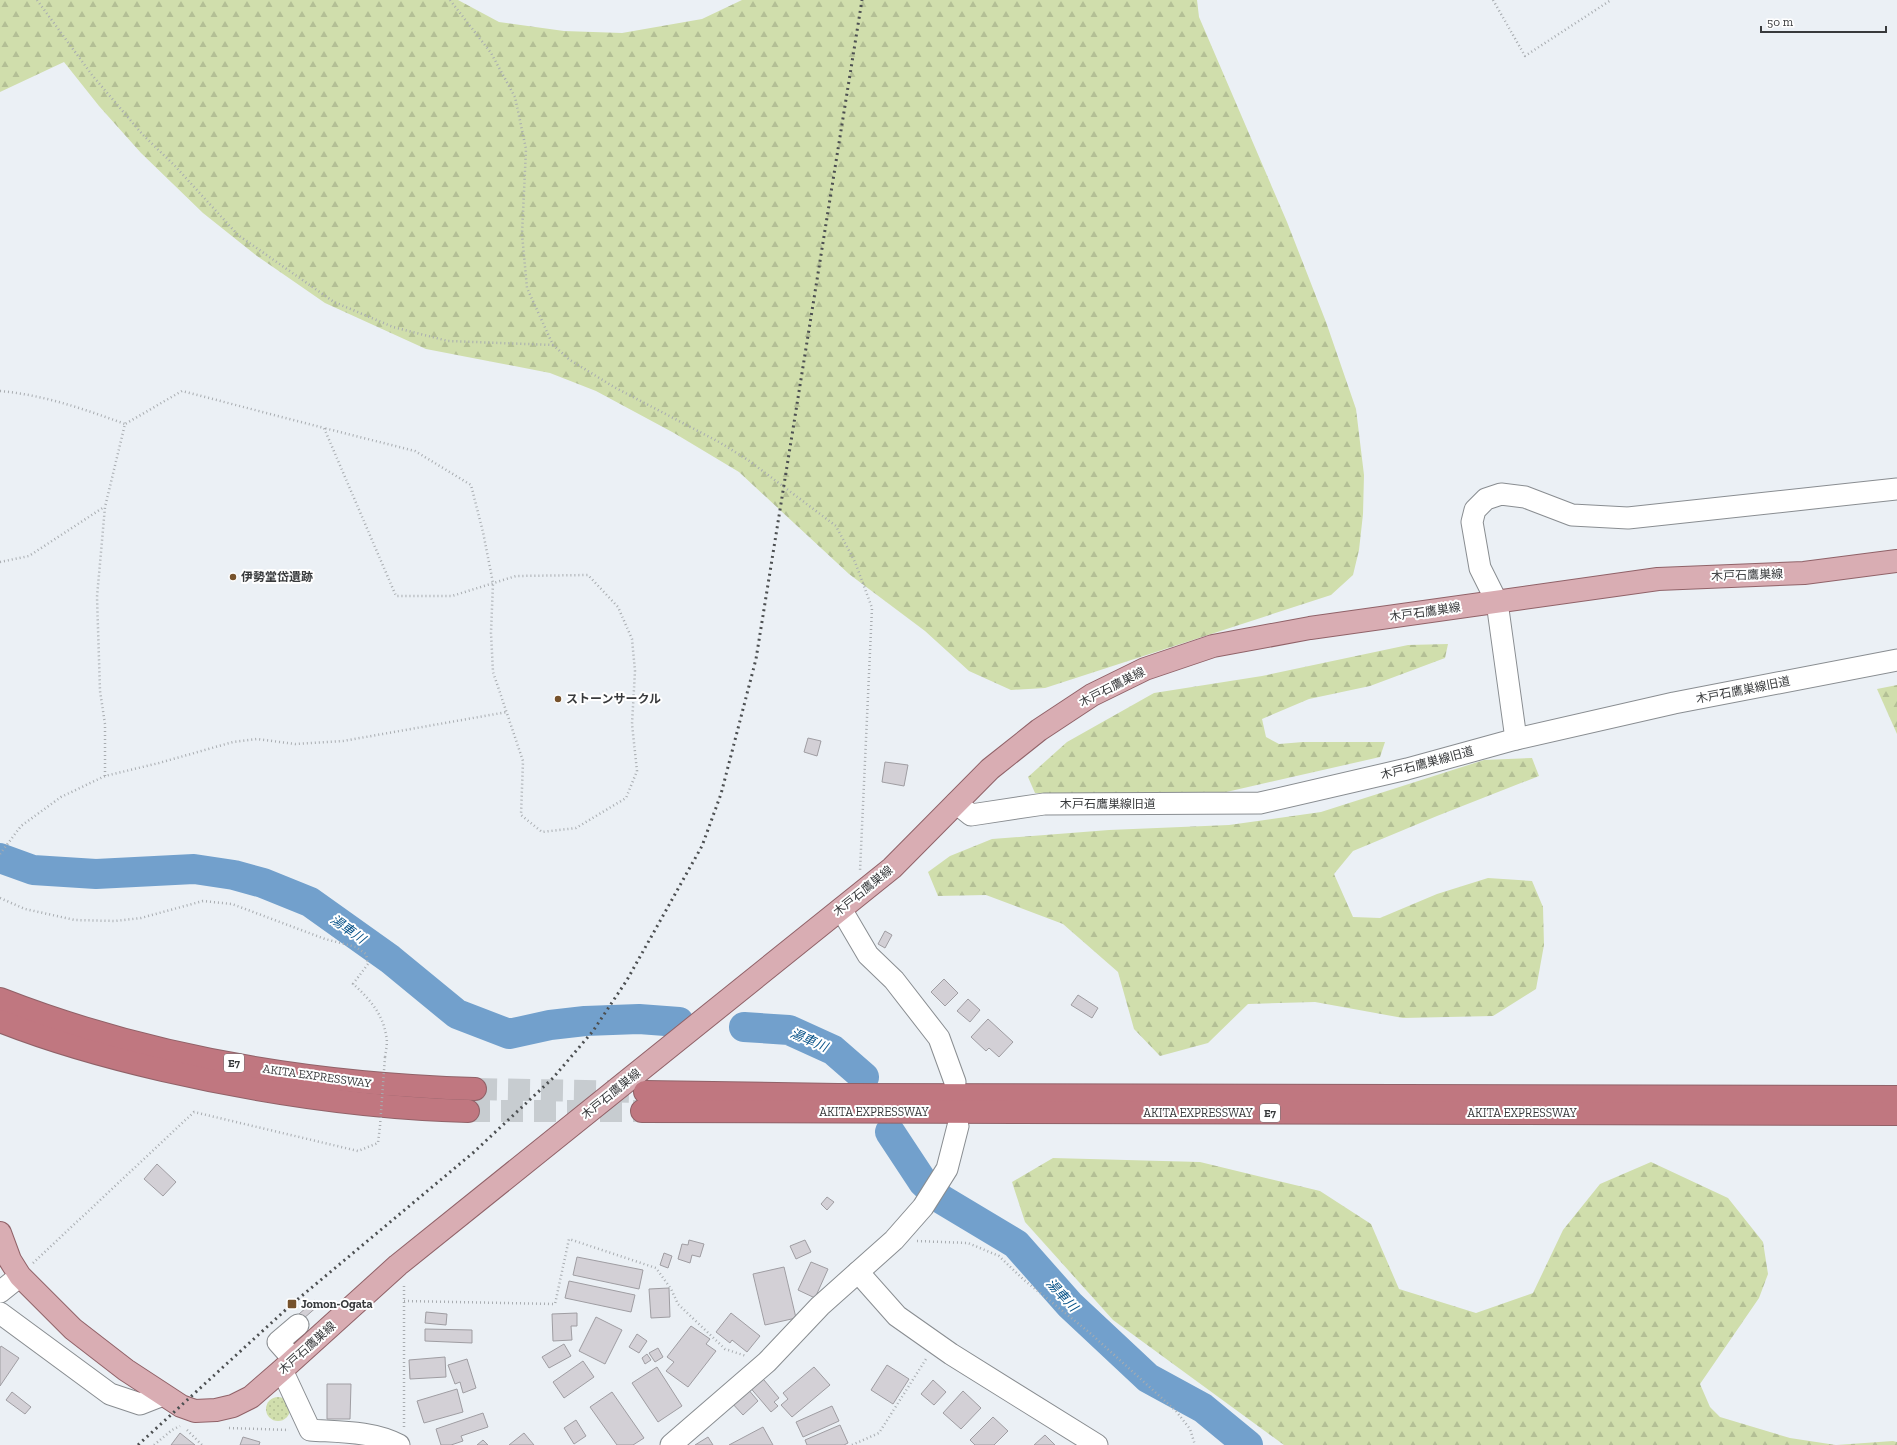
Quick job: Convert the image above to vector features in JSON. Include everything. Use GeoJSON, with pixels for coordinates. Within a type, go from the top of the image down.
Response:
{"type":"FeatureCollection","features":[{"type":"Feature","properties":{"kind":"highway","name":"AKITA EXPRESSWAY"},"geometry":{"type":"LineString","coordinates":[[0,999],[22,1008],[133,1042],[278,1072],[374,1084],[475,1089]]}},
{"type":"Feature","properties":{"kind":"highway","name":"AKITA EXPRESSWAY"},"geometry":{"type":"LineString","coordinates":[[0,1021],[26,1031],[96,1053],[202,1079],[343,1102],[468,1112]]}},
{"type":"Feature","properties":{"kind":"highway","name":"AKITA EXPRESSWAY"},"geometry":{"type":"LineString","coordinates":[[1897,1097],[838,1095],[644,1102],[1897,1114]]}},
{"type":"Feature","properties":{"kind":"main road","name":"木戸石鷹巣線"},"geometry":{"type":"LineString","coordinates":[[0,1233],[10,1260],[20,1276],[72,1329],[163,1395],[181,1406],[195,1411],[216,1410],[232,1406],[251,1397],[284,1361],[398,1265],[892,868],[990,769],[1039,730],[1092,695],[1145,669],[1213,646],[1310,628],[1658,579],[1804,573],[1897,561]]}},
{"type":"Feature","properties":{"kind":"street"},"geometry":{"type":"LineString","coordinates":[[1516,739],[1497,602],[1480,568],[1472,522],[1475,510],[1486,499],[1501,494],[1525,497],[1572,515],[1628,518],[1897,489]]}},
{"type":"Feature","properties":{"kind":"street","name":"木戸石鷹巣線旧道"},"geometry":{"type":"LineString","coordinates":[[956,803],[972,815],[1044,804],[1260,803],[1385,774],[1516,739],[1674,703],[1897,660]]}},
{"type":"Feature","properties":{"kind":"street"},"geometry":{"type":"LineString","coordinates":[[841,909],[868,955],[894,980],[939,1038],[955,1082]]}},
{"type":"Feature","properties":{"kind":"street"},"geometry":{"type":"LineString","coordinates":[[672,1445],[767,1362],[820,1306],[894,1240],[923,1207],[947,1169],[958,1126]]}},
{"type":"Feature","properties":{"kind":"street"},"geometry":{"type":"LineString","coordinates":[[858,1272],[898,1316],[936,1344],[1097,1445]]}},
{"type":"Feature","properties":{"kind":"street"},"geometry":{"type":"LineString","coordinates":[[0,1292],[20,1276]]}},
{"type":"Feature","properties":{"kind":"street"},"geometry":{"type":"LineString","coordinates":[[0,1313],[110,1394],[140,1404],[163,1395]]}},
{"type":"Feature","properties":{"kind":"street"},"geometry":{"type":"LineString","coordinates":[[298,1325],[278,1342],[310,1430],[363,1434],[389,1439],[402,1437]]}},
{"type":"Feature","properties":{"kind":"path"},"geometry":{"type":"LineString","coordinates":[[37,0],[92,75],[143,135],[238,235],[334,302],[392,327],[448,341],[553,345]]}},
{"type":"Feature","properties":{"kind":"path"},"geometry":{"type":"LineString","coordinates":[[450,0],[491,53],[515,97],[526,149],[522,234],[528,288],[553,345],[570,360],[614,387],[718,442],[748,460],[836,526],[855,562],[872,608],[864,809],[859,866],[865,890]]}},
{"type":"Feature","properties":{"kind":"path"},"geometry":{"type":"LineString","coordinates":[[1493,0],[1525,56],[1610,0]]}},
{"type":"Feature","properties":{"kind":"path"},"geometry":{"type":"LineString","coordinates":[[0,391],[35,395],[62,401],[126,424]]}},
{"type":"Feature","properties":{"kind":"path"},"geometry":{"type":"LineString","coordinates":[[105,776],[105,724],[100,691],[96,597],[105,507],[126,424],[182,391],[415,451],[471,485],[483,532],[493,583],[491,633],[493,672],[523,761],[521,815],[542,832],[576,828],[626,798],[637,771],[632,724],[635,671],[632,639],[618,607],[588,575],[516,576],[493,583],[452,596],[396,596],[324,428]]}},
{"type":"Feature","properties":{"kind":"path"},"geometry":{"type":"LineString","coordinates":[[0,562],[29,556],[105,507]]}},
{"type":"Feature","properties":{"kind":"path"},"geometry":{"type":"LineString","coordinates":[[0,854],[22,826],[61,797],[105,776],[159,764],[233,742],[257,739],[295,744],[343,741],[507,712]]}},
{"type":"Feature","properties":{"kind":"path"},"geometry":{"type":"LineString","coordinates":[[0,898],[26,909],[75,920],[115,921],[141,918],[203,901],[232,904],[325,939],[356,947],[366,954],[368,964],[353,984],[369,998],[381,1021],[386,1036],[386,1057],[378,1143],[358,1151],[194,1112],[20,1276]]}},
{"type":"Feature","properties":{"kind":"path"},"geometry":{"type":"LineString","coordinates":[[404,1301],[556,1304],[569,1239],[656,1268],[671,1289],[678,1304],[725,1350],[767,1362]]}},
{"type":"Feature","properties":{"kind":"path"},"geometry":{"type":"LineString","coordinates":[[894,1240],[968,1243],[999,1256],[1024,1280],[1090,1333],[1176,1411],[1190,1429],[1195,1445]]}},
{"type":"Feature","properties":{"kind":"path"},"geometry":{"type":"LineString","coordinates":[[398,1265],[404,1271],[402,1437]]}},
{"type":"Feature","properties":{"kind":"path"},"geometry":{"type":"LineString","coordinates":[[852,1445],[879,1433],[936,1344]]}},
{"type":"Feature","properties":{"kind":"path"},"geometry":{"type":"LineString","coordinates":[[154,1445],[172,1430],[182,1425],[202,1445]]}},
{"type":"Feature","properties":{"kind":"path"},"geometry":{"type":"LineString","coordinates":[[228,1428],[310,1430]]}},
{"type":"Feature","properties":{"kind":"green space"},"geometry":{"type":"Polygon","coordinates":[[[0,0],[458,0],[499,22],[564,31],[622,33],[702,19],[742,0],[1197,0],[1199,17],[1287,222],[1326,322],[1356,409],[1364,475],[1363,514],[1359,550],[1353,575],[1331,595],[1045,688],[1011,690],[969,671],[925,631],[849,574],[739,472],[674,433],[596,391],[550,373],[426,349],[325,303],[257,256],[203,213],[141,153],[99,106],[64,62],[0,92],[0,0]]]}},
{"type":"Feature","properties":{"kind":"green space"},"geometry":{"type":"Polygon","coordinates":[[[1448,644],[1445,658],[1370,686],[1309,699],[1262,719],[1266,737],[1279,744],[1303,742],[1385,742],[1380,757],[1222,793],[1035,793],[1028,777],[1067,742],[1154,693],[1262,676],[1408,645],[1448,644]]]}},
{"type":"Feature","properties":{"kind":"green space"},"geometry":{"type":"Polygon","coordinates":[[[1897,685],[1897,734],[1877,689],[1897,685]]]}},
{"type":"Feature","properties":{"kind":"green space"},"geometry":{"type":"Polygon","coordinates":[[[1532,758],[1539,776],[1353,851],[1334,874],[1353,917],[1380,918],[1437,894],[1488,878],[1532,881],[1543,907],[1544,945],[1536,989],[1493,1016],[1403,1018],[1315,1002],[1248,1004],[1208,1043],[1160,1056],[1134,1029],[1118,972],[1063,924],[986,895],[938,896],[928,872],[950,856],[992,839],[1109,830],[1229,825],[1321,812],[1484,760],[1532,758]]]}},
{"type":"Feature","properties":{"kind":"green space"},"geometry":{"type":"Polygon","coordinates":[[[1053,1158],[1200,1162],[1320,1191],[1371,1224],[1399,1289],[1476,1313],[1533,1293],[1563,1230],[1600,1184],[1651,1162],[1728,1198],[1763,1242],[1768,1274],[1759,1298],[1700,1384],[1710,1407],[1720,1417],[1790,1438],[1836,1445],[1284,1445],[1113,1320],[1025,1222],[1012,1182],[1053,1158]]]}},
{"type":"Feature","properties":{"kind":"green space"},"geometry":{"type":"Polygon","coordinates":[[[278,1397],[287,1400],[290,1409],[287,1418],[278,1421],[269,1418],[266,1409],[269,1400],[278,1397]]]}},
{"type":"Feature","properties":{"kind":"green space"},"geometry":{"type":"Polygon","coordinates":[[[1893,1441],[1897,1442],[1897,1445],[1836,1445],[1893,1441]]]}},
{"type":"Feature","properties":{"kind":"building"},"geometry":{"type":"Polygon","coordinates":[[[808,738],[821,741],[817,756],[804,752],[808,738]]]}},
{"type":"Feature","properties":{"kind":"building"},"geometry":{"type":"Polygon","coordinates":[[[885,762],[908,765],[904,786],[882,782],[885,762]]]}},
{"type":"Feature","properties":{"kind":"building"},"geometry":{"type":"Polygon","coordinates":[[[885,931],[892,935],[885,948],[878,944],[885,931]]]}},
{"type":"Feature","properties":{"kind":"building"},"geometry":{"type":"Polygon","coordinates":[[[944,979],[958,993],[945,1006],[931,992],[944,979]]]}},
{"type":"Feature","properties":{"kind":"building"},"geometry":{"type":"Polygon","coordinates":[[[1078,995],[1098,1008],[1092,1018],[1071,1005],[1078,995]]]}},
{"type":"Feature","properties":{"kind":"building"},"geometry":{"type":"Polygon","coordinates":[[[968,999],[980,1010],[970,1022],[957,1011],[968,999]]]}},
{"type":"Feature","properties":{"kind":"building"},"geometry":{"type":"Polygon","coordinates":[[[988,1019],[1013,1042],[999,1057],[989,1048],[986,1051],[971,1037],[988,1019]]]}},
{"type":"Feature","properties":{"kind":"building"},"geometry":{"type":"Polygon","coordinates":[[[157,1164],[176,1182],[163,1196],[144,1179],[157,1164]]]}},
{"type":"Feature","properties":{"kind":"building"},"geometry":{"type":"Polygon","coordinates":[[[827,1197],[834,1202],[827,1210],[821,1204],[827,1197]]]}},
{"type":"Feature","properties":{"kind":"building"},"geometry":{"type":"Polygon","coordinates":[[[689,1240],[704,1244],[700,1257],[692,1255],[690,1263],[678,1259],[682,1244],[688,1245],[689,1240]]]}},
{"type":"Feature","properties":{"kind":"building"},"geometry":{"type":"Polygon","coordinates":[[[805,1240],[811,1252],[796,1259],[790,1246],[805,1240]]]}},
{"type":"Feature","properties":{"kind":"building"},"geometry":{"type":"Polygon","coordinates":[[[664,1253],[672,1256],[668,1268],[660,1265],[664,1253]]]}},
{"type":"Feature","properties":{"kind":"building"},"geometry":{"type":"Polygon","coordinates":[[[577,1257],[643,1270],[639,1289],[573,1275],[577,1257]]]}},
{"type":"Feature","properties":{"kind":"building"},"geometry":{"type":"Polygon","coordinates":[[[811,1262],[828,1269],[815,1298],[798,1290],[811,1262]]]}},
{"type":"Feature","properties":{"kind":"building"},"geometry":{"type":"Polygon","coordinates":[[[784,1267],[796,1318],[765,1325],[753,1274],[784,1267]]]}},
{"type":"Feature","properties":{"kind":"building"},"geometry":{"type":"Polygon","coordinates":[[[569,1281],[635,1295],[631,1312],[565,1298],[569,1281]]]}},
{"type":"Feature","properties":{"kind":"building"},"geometry":{"type":"Polygon","coordinates":[[[669,1288],[670,1317],[651,1318],[649,1289],[669,1288]]]}},
{"type":"Feature","properties":{"kind":"building"},"geometry":{"type":"Polygon","coordinates":[[[315,1300],[319,1305],[303,1319],[299,1314],[315,1300]]]}},
{"type":"Feature","properties":{"kind":"building"},"geometry":{"type":"Polygon","coordinates":[[[426,1312],[447,1314],[446,1325],[425,1323],[426,1312]]]}},
{"type":"Feature","properties":{"kind":"building"},"geometry":{"type":"Polygon","coordinates":[[[577,1313],[577,1326],[571,1326],[572,1340],[553,1341],[552,1314],[577,1313]]]}},
{"type":"Feature","properties":{"kind":"building"},"geometry":{"type":"Polygon","coordinates":[[[731,1313],[760,1336],[747,1352],[732,1340],[730,1343],[716,1332],[731,1313]]]}},
{"type":"Feature","properties":{"kind":"building"},"geometry":{"type":"Polygon","coordinates":[[[596,1317],[622,1330],[605,1364],[579,1351],[596,1317]]]}},
{"type":"Feature","properties":{"kind":"building"},"geometry":{"type":"Polygon","coordinates":[[[691,1326],[710,1339],[706,1344],[716,1351],[688,1387],[666,1371],[674,1362],[667,1357],[691,1326]]]}},
{"type":"Feature","properties":{"kind":"building"},"geometry":{"type":"Polygon","coordinates":[[[425,1329],[472,1330],[472,1343],[425,1341],[425,1329]]]}},
{"type":"Feature","properties":{"kind":"building"},"geometry":{"type":"Polygon","coordinates":[[[637,1334],[647,1341],[639,1353],[629,1347],[637,1334]]]}},
{"type":"Feature","properties":{"kind":"building"},"geometry":{"type":"Polygon","coordinates":[[[564,1344],[571,1356],[549,1368],[542,1357],[564,1344]]]}},
{"type":"Feature","properties":{"kind":"building"},"geometry":{"type":"Polygon","coordinates":[[[1,1346],[19,1358],[0,1386],[0,1348],[1,1346]]]}},
{"type":"Feature","properties":{"kind":"building"},"geometry":{"type":"Polygon","coordinates":[[[658,1348],[663,1357],[655,1362],[649,1353],[658,1348]]]}},
{"type":"Feature","properties":{"kind":"building"},"geometry":{"type":"Polygon","coordinates":[[[647,1354],[651,1360],[645,1364],[642,1358],[647,1354]]]}},
{"type":"Feature","properties":{"kind":"building"},"geometry":{"type":"Polygon","coordinates":[[[445,1357],[446,1377],[410,1379],[409,1360],[445,1357]]]}},
{"type":"Feature","properties":{"kind":"building"},"geometry":{"type":"Polygon","coordinates":[[[467,1359],[476,1388],[463,1393],[460,1382],[455,1384],[448,1365],[467,1359]]]}},
{"type":"Feature","properties":{"kind":"building"},"geometry":{"type":"Polygon","coordinates":[[[583,1361],[594,1377],[564,1398],[553,1382],[583,1361]]]}},
{"type":"Feature","properties":{"kind":"building"},"geometry":{"type":"Polygon","coordinates":[[[887,1365],[909,1379],[893,1404],[871,1390],[887,1365]]]}},
{"type":"Feature","properties":{"kind":"building"},"geometry":{"type":"Polygon","coordinates":[[[657,1367],[682,1406],[658,1422],[632,1383],[657,1367]]]}},
{"type":"Feature","properties":{"kind":"building"},"geometry":{"type":"Polygon","coordinates":[[[814,1367],[830,1385],[792,1417],[781,1405],[788,1399],[783,1393],[814,1367]]]}},
{"type":"Feature","properties":{"kind":"building"},"geometry":{"type":"Polygon","coordinates":[[[759,1374],[779,1398],[774,1402],[778,1406],[771,1412],[748,1385],[759,1374]]]}},
{"type":"Feature","properties":{"kind":"building"},"geometry":{"type":"Polygon","coordinates":[[[933,1380],[946,1392],[934,1405],[921,1394],[933,1380]]]}},
{"type":"Feature","properties":{"kind":"building"},"geometry":{"type":"Polygon","coordinates":[[[327,1384],[351,1384],[350,1419],[327,1419],[327,1384]]]}},
{"type":"Feature","properties":{"kind":"building"},"geometry":{"type":"Polygon","coordinates":[[[747,1388],[758,1401],[743,1415],[731,1402],[747,1388]]]}},
{"type":"Feature","properties":{"kind":"building"},"geometry":{"type":"Polygon","coordinates":[[[457,1389],[463,1412],[424,1423],[417,1401],[457,1389]]]}},
{"type":"Feature","properties":{"kind":"building"},"geometry":{"type":"Polygon","coordinates":[[[963,1391],[981,1408],[961,1429],[943,1413],[963,1391]]]}},
{"type":"Feature","properties":{"kind":"building"},"geometry":{"type":"Polygon","coordinates":[[[12,1392],[31,1407],[25,1414],[6,1400],[12,1392]]]}},
{"type":"Feature","properties":{"kind":"building"},"geometry":{"type":"Polygon","coordinates":[[[612,1392],[644,1438],[633,1445],[617,1445],[590,1407],[612,1392]]]}},
{"type":"Feature","properties":{"kind":"building"},"geometry":{"type":"Polygon","coordinates":[[[832,1406],[839,1421],[803,1437],[796,1422],[832,1406]]]}},
{"type":"Feature","properties":{"kind":"building"},"geometry":{"type":"Polygon","coordinates":[[[483,1413],[488,1427],[461,1436],[463,1441],[451,1445],[441,1445],[436,1429],[483,1413]]]}},
{"type":"Feature","properties":{"kind":"building"},"geometry":{"type":"Polygon","coordinates":[[[993,1417],[1008,1431],[994,1445],[975,1445],[970,1440],[993,1417]]]}},
{"type":"Feature","properties":{"kind":"building"},"geometry":{"type":"Polygon","coordinates":[[[576,1420],[586,1436],[574,1444],[564,1428],[576,1420]]]}},
{"type":"Feature","properties":{"kind":"building"},"geometry":{"type":"Polygon","coordinates":[[[840,1425],[848,1443],[844,1445],[807,1445],[805,1440],[840,1425]]]}},
{"type":"Feature","properties":{"kind":"building"},"geometry":{"type":"Polygon","coordinates":[[[763,1427],[773,1445],[729,1445],[763,1427]]]}},
{"type":"Feature","properties":{"kind":"building"},"geometry":{"type":"Polygon","coordinates":[[[180,1433],[195,1445],[171,1445],[180,1433]]]}},
{"type":"Feature","properties":{"kind":"building"},"geometry":{"type":"Polygon","coordinates":[[[524,1433],[534,1445],[509,1445],[524,1433]]]}},
{"type":"Feature","properties":{"kind":"building"},"geometry":{"type":"Polygon","coordinates":[[[1045,1435],[1055,1445],[1034,1445],[1045,1435]]]}},
{"type":"Feature","properties":{"kind":"building"},"geometry":{"type":"Polygon","coordinates":[[[243,1437],[260,1442],[259,1445],[240,1445],[243,1437]]]}},
{"type":"Feature","properties":{"kind":"building"},"geometry":{"type":"Polygon","coordinates":[[[708,1437],[713,1445],[695,1445],[708,1437]]]}},
{"type":"Feature","properties":{"kind":"building"},"geometry":{"type":"Polygon","coordinates":[[[483,1440],[488,1445],[477,1445],[483,1440]]]}},
{"type":"Feature","properties":{"kind":"waterway","name":"湯車川"},"geometry":{"type":"LineString","coordinates":[[0,858],[33,870],[96,874],[194,869],[234,875],[263,883],[310,902],[390,959],[457,1014],[509,1034],[550,1025],[585,1021],[639,1019],[679,1022]]}},
{"type":"Feature","properties":{"kind":"waterway","name":"湯車川"},"geometry":{"type":"LineString","coordinates":[[744,1027],[789,1030],[833,1050],[864,1077]]}},
{"type":"Feature","properties":{"kind":"waterway","name":"湯車川"},"geometry":{"type":"LineString","coordinates":[[890,1132],[923,1182],[941,1199],[1016,1244],[1070,1305],[1148,1378],[1203,1408],[1248,1445]]}},
{"type":"Feature","properties":{"kind":"tunnel"},"geometry":{"type":"LineString","coordinates":[[475,1089],[645,1092]]}},
{"type":"Feature","properties":{"kind":"tunnel"},"geometry":{"type":"LineString","coordinates":[[468,1111],[642,1111]]}},
{"type":"Feature","properties":{"kind":"railway"},"geometry":{"type":"LineString","coordinates":[[138,1445],[292,1304],[474,1152],[553,1078],[593,1031],[627,980],[702,846],[721,794],[756,659],[862,0]]}},
{"type":"Feature","properties":{"kind":"place","name":"伊勢堂岱遺跡"},"geometry":{"type":"Point","coordinates":[233,577]}},
{"type":"Feature","properties":{"kind":"place","name":"ストーンサークル"},"geometry":{"type":"Point","coordinates":[558,699]}},
{"type":"Feature","properties":{"kind":"place","name":"Jomon-Ogata"},"geometry":{"type":"Point","coordinates":[292,1304]}}]}
